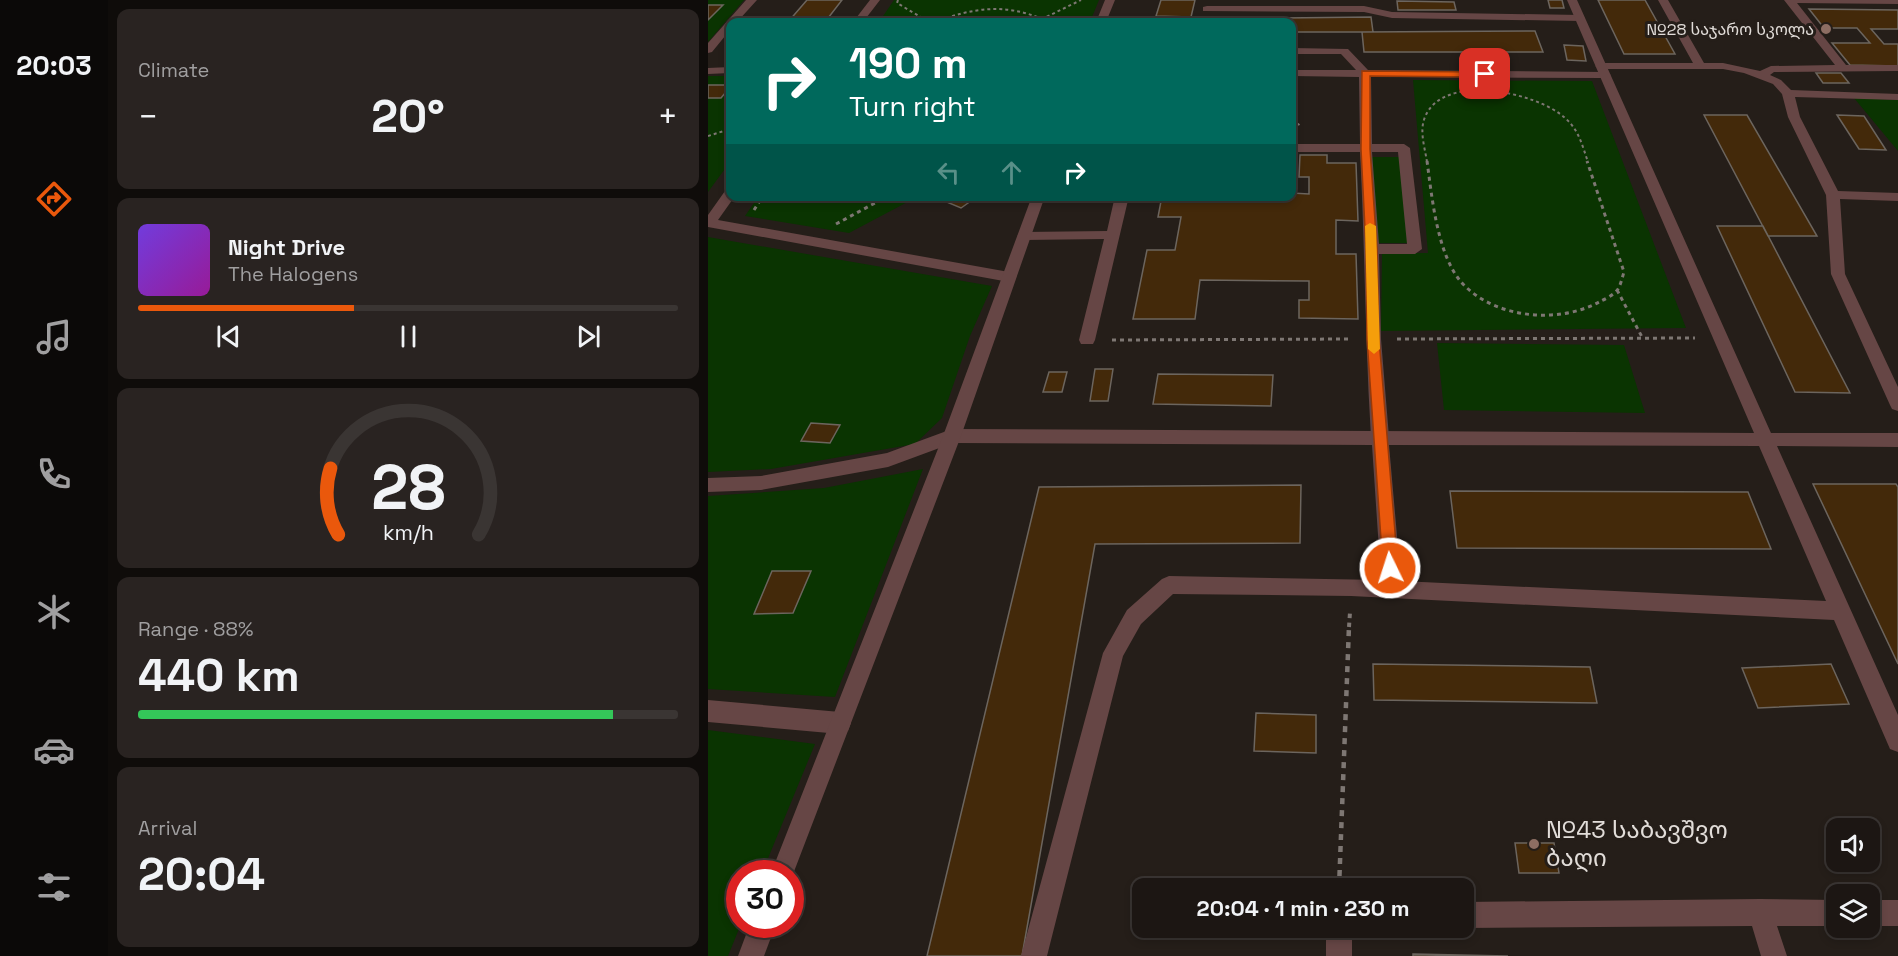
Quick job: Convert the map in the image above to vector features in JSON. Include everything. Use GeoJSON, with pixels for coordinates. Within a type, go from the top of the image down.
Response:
{"type":"FeatureCollection","features":[{"type":"Feature","properties":{"kind":"street"},"geometry":{"type":"LineString","coordinates":[[736,18],[752,0]]}},
{"type":"Feature","properties":{"kind":"street"},"geometry":{"type":"LineString","coordinates":[[861,18],[874,0]]}},
{"type":"Feature","properties":{"kind":"street"},"geometry":{"type":"LineString","coordinates":[[1103,18],[1110,0]]}},
{"type":"Feature","properties":{"kind":"street"},"geometry":{"type":"LineString","coordinates":[[1356,0],[1364,9]]}},
{"type":"Feature","properties":{"kind":"street"},"geometry":{"type":"LineString","coordinates":[[1572,0],[1843,611],[1898,741]]}},
{"type":"Feature","properties":{"kind":"street"},"geometry":{"type":"LineString","coordinates":[[1663,0],[1700,66]]}},
{"type":"Feature","properties":{"kind":"street"},"geometry":{"type":"LineString","coordinates":[[1843,68],[1790,0],[1898,1]]}},
{"type":"Feature","properties":{"kind":"street"},"geometry":{"type":"LineString","coordinates":[[1208,5],[1364,9],[1392,15],[1580,18]]}},
{"type":"Feature","properties":{"kind":"street"},"geometry":{"type":"LineString","coordinates":[[708,50],[726,29]]}},
{"type":"Feature","properties":{"kind":"street"},"geometry":{"type":"LineString","coordinates":[[1296,51],[1344,51],[1365,73],[1373,339],[1392,590]]}},
{"type":"Feature","properties":{"kind":"street"},"geometry":{"type":"LineString","coordinates":[[1296,73],[1603,70],[1700,66],[1747,70],[1777,82],[1788,93],[1794,117],[1833,195],[1838,274],[1898,405]]}},
{"type":"Feature","properties":{"kind":"street"},"geometry":{"type":"LineString","coordinates":[[1762,75],[1771,69],[1898,68]]}},
{"type":"Feature","properties":{"kind":"street"},"geometry":{"type":"LineString","coordinates":[[708,71],[726,70]]}},
{"type":"Feature","properties":{"kind":"street"},"geometry":{"type":"LineString","coordinates":[[1788,93],[1898,97]]}},
{"type":"Feature","properties":{"kind":"street"},"geometry":{"type":"LineString","coordinates":[[1296,148],[1404,148],[1416,249],[1372,249]]}},
{"type":"Feature","properties":{"kind":"street"},"geometry":{"type":"LineString","coordinates":[[1833,195],[1898,197]]}},
{"type":"Feature","properties":{"kind":"street"},"geometry":{"type":"LineString","coordinates":[[726,199],[708,223],[1009,277]]}},
{"type":"Feature","properties":{"kind":"street"},"geometry":{"type":"LineString","coordinates":[[788,860],[952,436],[1037,201]]}},
{"type":"Feature","properties":{"kind":"street"},"geometry":{"type":"LineString","coordinates":[[1087,340],[1121,201]]}},
{"type":"Feature","properties":{"kind":"street"},"geometry":{"type":"LineString","coordinates":[[1024,236],[1113,235]]}},
{"type":"Feature","properties":{"kind":"street"},"geometry":{"type":"LineString","coordinates":[[708,485],[761,483],[888,460],[952,436],[1898,440]]}},
{"type":"Feature","properties":{"kind":"street"},"geometry":{"type":"LineString","coordinates":[[1034,956],[1113,653],[1134,617],[1168,585],[1351,587],[1843,611]]}},
{"type":"Feature","properties":{"kind":"street"},"geometry":{"type":"LineString","coordinates":[[708,711],[840,723]]}},
{"type":"Feature","properties":{"kind":"street"},"geometry":{"type":"LineString","coordinates":[[1760,912],[1773,956]]}},
{"type":"Feature","properties":{"kind":"street"},"geometry":{"type":"LineString","coordinates":[[1474,915],[1826,913]]}},
{"type":"Feature","properties":{"kind":"street"},"geometry":{"type":"LineString","coordinates":[[1880,913],[1898,913]]}},
{"type":"Feature","properties":{"kind":"street"},"geometry":{"type":"LineString","coordinates":[[751,956],[758,938]]}},
{"type":"Feature","properties":{"kind":"street"},"geometry":{"type":"LineString","coordinates":[[1339,938],[1339,956]]}},
{"type":"Feature","properties":{"kind":"path"},"geometry":{"type":"LineString","coordinates":[[898,0],[897,3],[922,18]]}},
{"type":"Feature","properties":{"kind":"path"},"geometry":{"type":"LineString","coordinates":[[1044,18],[1081,0]]}},
{"type":"Feature","properties":{"kind":"path"},"geometry":{"type":"LineString","coordinates":[[945,18],[971,8],[1005,4]]}},
{"type":"Feature","properties":{"kind":"path"},"geometry":{"type":"LineString","coordinates":[[1028,9],[1041,18]]}},
{"type":"Feature","properties":{"kind":"path"},"geometry":{"type":"LineString","coordinates":[[1617,290],[1589,308],[1563,315],[1528,314],[1498,306],[1468,287],[1456,276],[1444,250],[1422,127],[1424,113],[1435,103],[1468,91],[1491,91],[1518,92],[1544,102],[1564,115],[1577,130],[1624,272],[1617,290],[1642,338]]}},
{"type":"Feature","properties":{"kind":"path"},"geometry":{"type":"LineString","coordinates":[[708,136],[726,130]]}},
{"type":"Feature","properties":{"kind":"path"},"geometry":{"type":"LineString","coordinates":[[760,201],[752,212],[764,214]]}},
{"type":"Feature","properties":{"kind":"path"},"geometry":{"type":"LineString","coordinates":[[842,229],[831,227],[879,201]]}},
{"type":"Feature","properties":{"kind":"path"},"geometry":{"type":"LineString","coordinates":[[1087,340],[1720,338]]}},
{"type":"Feature","properties":{"kind":"path"},"geometry":{"type":"LineString","coordinates":[[1339,878],[1351,587]]}},
{"type":"Feature","properties":{"kind":"green space"},"geometry":{"type":"Polygon","coordinates":[[[708,0],[744,0],[729,18],[726,18],[708,42],[708,0]]]}},
{"type":"Feature","properties":{"kind":"green space"},"geometry":{"type":"Polygon","coordinates":[[[894,0],[1099,0],[1092,18],[882,18],[894,0]]]}},
{"type":"Feature","properties":{"kind":"green space"},"geometry":{"type":"Polygon","coordinates":[[[708,76],[726,76],[726,167],[708,192],[708,76]]]}},
{"type":"Feature","properties":{"kind":"green space"},"geometry":{"type":"Polygon","coordinates":[[[1413,80],[1592,81],[1686,328],[1381,331],[1382,253],[1428,253],[1413,80]]]}},
{"type":"Feature","properties":{"kind":"green space"},"geometry":{"type":"Polygon","coordinates":[[[1854,98],[1898,100],[1898,151],[1854,98]]]}},
{"type":"Feature","properties":{"kind":"green space"},"geometry":{"type":"Polygon","coordinates":[[[1369,157],[1402,157],[1413,243],[1375,243],[1369,157]]]}},
{"type":"Feature","properties":{"kind":"green space"},"geometry":{"type":"Polygon","coordinates":[[[755,201],[909,201],[849,233],[745,216],[755,201]]]}},
{"type":"Feature","properties":{"kind":"green space"},"geometry":{"type":"Polygon","coordinates":[[[708,237],[992,286],[970,336],[942,418],[915,444],[771,469],[708,472],[708,237]]]}},
{"type":"Feature","properties":{"kind":"green space"},"geometry":{"type":"Polygon","coordinates":[[[1437,343],[1624,345],[1645,413],[1444,410],[1437,343]]]}},
{"type":"Feature","properties":{"kind":"green space"},"geometry":{"type":"Polygon","coordinates":[[[923,469],[835,697],[708,689],[708,496],[824,488],[923,469]]]}},
{"type":"Feature","properties":{"kind":"green space"},"geometry":{"type":"Polygon","coordinates":[[[708,730],[815,744],[767,860],[726,860],[726,938],[735,938],[728,956],[708,956],[708,730]]]}},
{"type":"Feature","properties":{"kind":"building"},"geometry":{"type":"Polygon","coordinates":[[[807,0],[842,0],[828,18],[791,18],[807,0]]]}},
{"type":"Feature","properties":{"kind":"building"},"geometry":{"type":"Polygon","coordinates":[[[1161,0],[1195,0],[1191,17],[1156,16],[1161,0]]]}},
{"type":"Feature","properties":{"kind":"building"},"geometry":{"type":"Polygon","coordinates":[[[1548,0],[1562,0],[1564,8],[1550,8],[1548,0]]]}},
{"type":"Feature","properties":{"kind":"building"},"geometry":{"type":"Polygon","coordinates":[[[1598,0],[1645,0],[1675,54],[1624,54],[1598,0]]]}},
{"type":"Feature","properties":{"kind":"building"},"geometry":{"type":"Polygon","coordinates":[[[1397,1],[1454,2],[1456,10],[1398,10],[1397,1]]]}},
{"type":"Feature","properties":{"kind":"building"},"geometry":{"type":"Polygon","coordinates":[[[708,5],[723,5],[708,20],[708,5]]]}},
{"type":"Feature","properties":{"kind":"building"},"geometry":{"type":"Polygon","coordinates":[[[1809,9],[1898,10],[1898,29],[1871,29],[1884,44],[1898,44],[1898,66],[1850,65],[1832,43],[1870,43],[1857,28],[1824,28],[1809,9]]]}},
{"type":"Feature","properties":{"kind":"building"},"geometry":{"type":"Polygon","coordinates":[[[1371,17],[1373,32],[1296,32],[1296,18],[1283,18],[1371,17]]]}},
{"type":"Feature","properties":{"kind":"building"},"geometry":{"type":"Polygon","coordinates":[[[1535,31],[1543,52],[1364,52],[1362,32],[1535,31]]]}},
{"type":"Feature","properties":{"kind":"building"},"geometry":{"type":"Polygon","coordinates":[[[1564,45],[1583,46],[1586,61],[1567,60],[1564,45]]]}},
{"type":"Feature","properties":{"kind":"building"},"geometry":{"type":"Polygon","coordinates":[[[1816,73],[1841,73],[1849,83],[1823,83],[1816,73]]]}},
{"type":"Feature","properties":{"kind":"building"},"geometry":{"type":"Polygon","coordinates":[[[708,85],[726,85],[726,92],[721,98],[708,98],[708,85]]]}},
{"type":"Feature","properties":{"kind":"building"},"geometry":{"type":"Polygon","coordinates":[[[1704,115],[1747,115],[1817,236],[1768,236],[1704,115]]]}},
{"type":"Feature","properties":{"kind":"building"},"geometry":{"type":"Polygon","coordinates":[[[1837,115],[1864,116],[1886,150],[1859,149],[1837,115]]]}},
{"type":"Feature","properties":{"kind":"building"},"geometry":{"type":"Polygon","coordinates":[[[1300,155],[1327,155],[1327,163],[1356,163],[1358,221],[1336,220],[1336,254],[1356,254],[1358,319],[1299,318],[1299,300],[1309,300],[1309,281],[1200,280],[1195,319],[1133,319],[1147,250],[1175,250],[1181,217],[1158,217],[1161,201],[1296,201],[1296,193],[1309,194],[1309,177],[1299,177],[1300,155]]]}},
{"type":"Feature","properties":{"kind":"building"},"geometry":{"type":"Polygon","coordinates":[[[944,201],[971,201],[961,208],[944,201]]]}},
{"type":"Feature","properties":{"kind":"building"},"geometry":{"type":"Polygon","coordinates":[[[1717,226],[1763,226],[1850,393],[1795,392],[1717,226]]]}},
{"type":"Feature","properties":{"kind":"building"},"geometry":{"type":"Polygon","coordinates":[[[1095,369],[1113,369],[1108,401],[1090,401],[1095,369]]]}},
{"type":"Feature","properties":{"kind":"building"},"geometry":{"type":"Polygon","coordinates":[[[1049,372],[1067,372],[1062,392],[1043,392],[1049,372]]]}},
{"type":"Feature","properties":{"kind":"building"},"geometry":{"type":"Polygon","coordinates":[[[1158,374],[1273,375],[1271,406],[1153,404],[1158,374]]]}},
{"type":"Feature","properties":{"kind":"building"},"geometry":{"type":"Polygon","coordinates":[[[811,423],[840,425],[830,443],[801,441],[811,423]]]}},
{"type":"Feature","properties":{"kind":"building"},"geometry":{"type":"Polygon","coordinates":[[[1813,484],[1896,484],[1898,487],[1898,664],[1813,484]]]}},
{"type":"Feature","properties":{"kind":"building"},"geometry":{"type":"Polygon","coordinates":[[[1301,485],[1300,543],[1095,544],[1022,956],[927,956],[1039,487],[1301,485]]]}},
{"type":"Feature","properties":{"kind":"building"},"geometry":{"type":"Polygon","coordinates":[[[1450,491],[1748,492],[1771,549],[1457,548],[1450,491]]]}},
{"type":"Feature","properties":{"kind":"building"},"geometry":{"type":"Polygon","coordinates":[[[772,571],[811,571],[793,613],[754,614],[772,571]]]}},
{"type":"Feature","properties":{"kind":"building"},"geometry":{"type":"Polygon","coordinates":[[[1373,664],[1590,667],[1597,703],[1374,700],[1373,664]]]}},
{"type":"Feature","properties":{"kind":"building"},"geometry":{"type":"Polygon","coordinates":[[[1831,664],[1849,704],[1758,708],[1742,668],[1831,664]]]}},
{"type":"Feature","properties":{"kind":"building"},"geometry":{"type":"Polygon","coordinates":[[[1256,713],[1316,715],[1316,753],[1254,751],[1256,713]]]}},
{"type":"Feature","properties":{"kind":"building"},"geometry":{"type":"Polygon","coordinates":[[[1515,843],[1554,843],[1559,873],[1519,873],[1515,843]]]}},
{"type":"Feature","properties":{"kind":"building"},"geometry":{"type":"Polygon","coordinates":[[[1413,954],[1508,956],[1413,956],[1413,954]]]}},
{"type":"Feature","properties":{"kind":"slow traffic"},"geometry":{"type":"LineString","coordinates":[[1370,226],[1374,349]]}},
{"type":"Feature","properties":{"kind":"place","name":"№28 საჯარო სკოლა"},"geometry":{"type":"Point","coordinates":[1826,29]}},
{"type":"Feature","properties":{"kind":"place","name":"№43 საბავშვო ბაღი"},"geometry":{"type":"Point","coordinates":[1534,844]}},
{"type":"Feature","properties":{"kind":"route"},"geometry":{"type":"LineString","coordinates":[[1390,568],[1373,339],[1365,73],[1485,74]]}}]}
